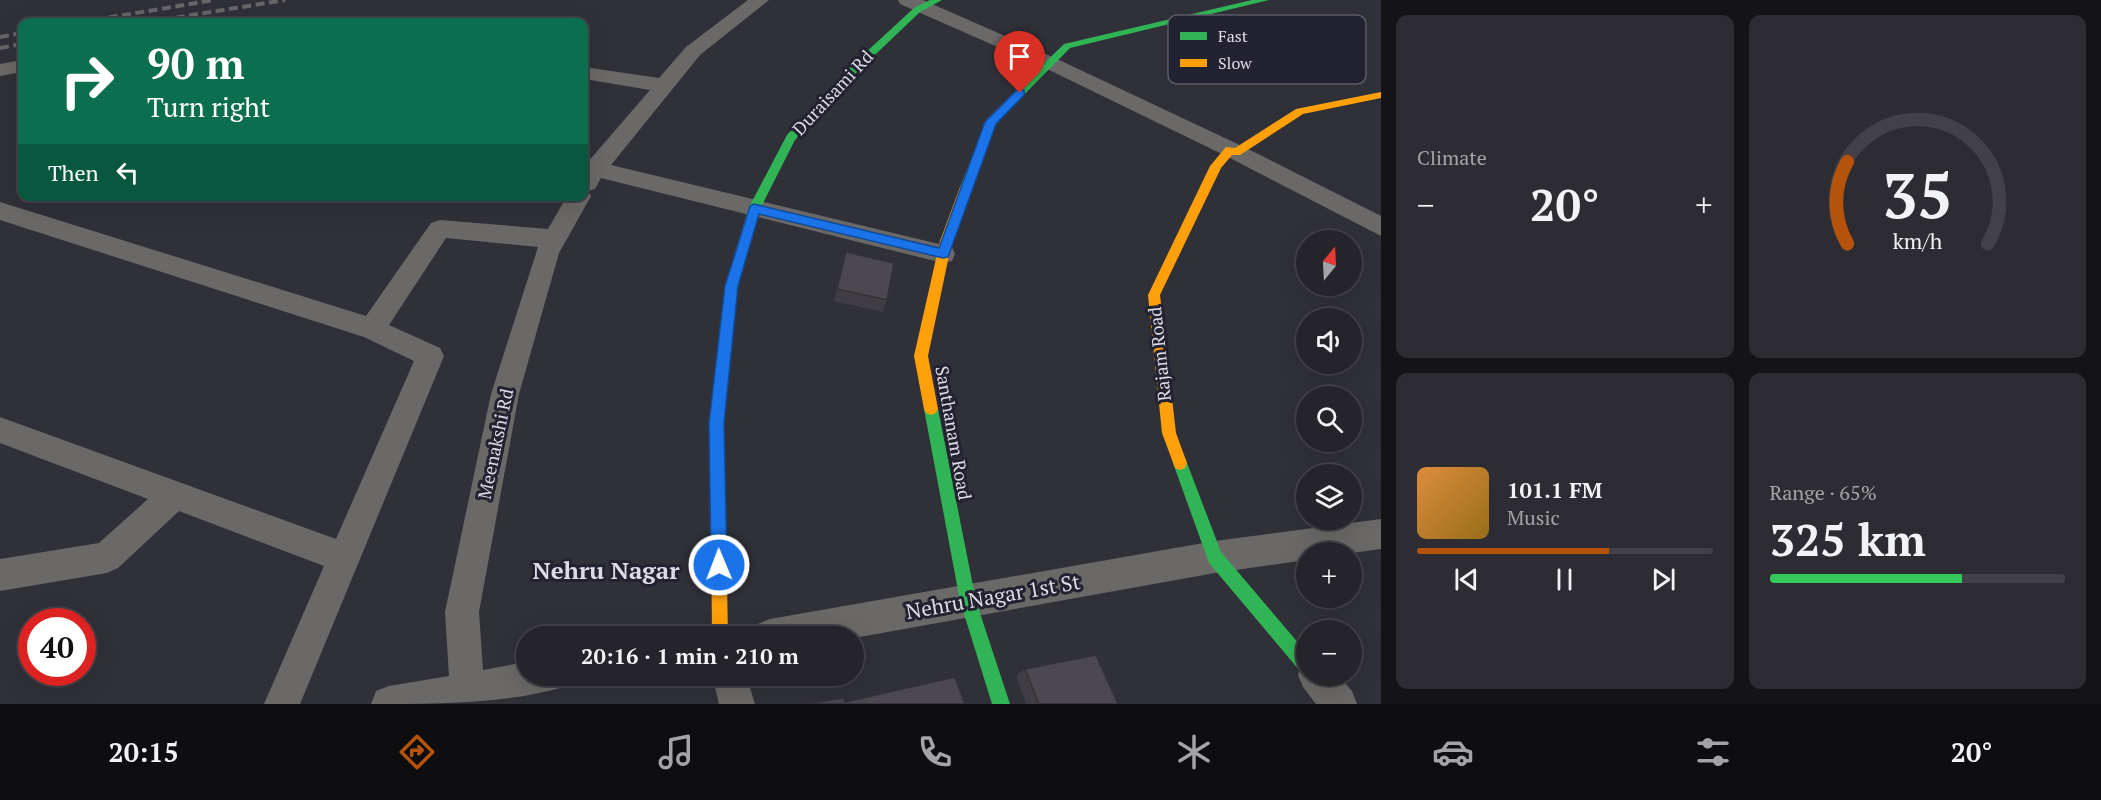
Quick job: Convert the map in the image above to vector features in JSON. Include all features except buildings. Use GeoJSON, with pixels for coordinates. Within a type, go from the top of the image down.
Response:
{"type":"FeatureCollection","features":[{"type":"Feature","properties":{"kind":"street","name":"Meenakshi Rd"},"geometry":{"type":"LineString","coordinates":[[588,180],[662,85],[693,51],[760,0]]}},
{"type":"Feature","properties":{"kind":"street","name":"Santhanam Road"},"geometry":{"type":"LineString","coordinates":[[1200,15],[1264,0]]}},
{"type":"Feature","properties":{"kind":"street"},"geometry":{"type":"LineString","coordinates":[[922,2],[1233,151],[1381,227]]}},
{"type":"Feature","properties":{"kind":"street","name":"Duraisami Rd"},"geometry":{"type":"LineString","coordinates":[[720,626],[717,423],[731,286],[754,209],[791,138],[855,68],[917,10],[922,2]]}},
{"type":"Feature","properties":{"kind":"street","name":"Santhanam Road"},"geometry":{"type":"LineString","coordinates":[[1001,704],[968,601],[921,356],[943,254],[991,122],[1067,46],[1168,22]]}},
{"type":"Feature","properties":{"kind":"street"},"geometry":{"type":"LineString","coordinates":[[0,70],[18,67]]}},
{"type":"Feature","properties":{"kind":"street"},"geometry":{"type":"LineString","coordinates":[[588,74],[662,85]]}},
{"type":"Feature","properties":{"kind":"street","name":"Rajam Road"},"geometry":{"type":"LineString","coordinates":[[1296,653],[1215,557],[1169,434],[1154,295],[1216,166],[1233,151],[1300,111],[1381,95]]}},
{"type":"Feature","properties":{"kind":"street"},"geometry":{"type":"LineString","coordinates":[[588,184],[754,209],[943,254]]}},
{"type":"Feature","properties":{"kind":"street","name":"Meenakshi Rd"},"geometry":{"type":"LineString","coordinates":[[467,697],[462,612],[505,394],[547,253],[575,201]]}},
{"type":"Feature","properties":{"kind":"street"},"geometry":{"type":"LineString","coordinates":[[0,211],[372,329],[430,356],[282,704]]}},
{"type":"Feature","properties":{"kind":"street"},"geometry":{"type":"LineString","coordinates":[[372,329],[440,229],[554,239]]}},
{"type":"Feature","properties":{"kind":"street"},"geometry":{"type":"LineString","coordinates":[[0,430],[344,558]]}},
{"type":"Feature","properties":{"kind":"street"},"geometry":{"type":"LineString","coordinates":[[0,575],[107,557],[175,495]]}},
{"type":"Feature","properties":{"kind":"street","name":"Nehru Nagar 1st St"},"geometry":{"type":"LineString","coordinates":[[827,626],[1215,557],[1381,534]]}},
{"type":"Feature","properties":{"kind":"street"},"geometry":{"type":"LineString","coordinates":[[389,704],[467,697],[516,684]]}},
{"type":"Feature","properties":{"kind":"street"},"geometry":{"type":"LineString","coordinates":[[732,686],[737,704]]}},
{"type":"Feature","properties":{"kind":"street"},"geometry":{"type":"LineString","coordinates":[[1324,686],[1339,704]]}},
{"type":"Feature","properties":{"kind":"railway"},"geometry":{"type":"LineString","coordinates":[[106,18],[214,0]]}},
{"type":"Feature","properties":{"kind":"railway"},"geometry":{"type":"LineString","coordinates":[[174,18],[285,0]]}},
{"type":"Feature","properties":{"kind":"railway"},"geometry":{"type":"LineString","coordinates":[[0,37],[18,34]]}},
{"type":"Feature","properties":{"kind":"railway"},"geometry":{"type":"LineString","coordinates":[[0,48],[18,45]]}},
{"type":"Feature","properties":{"kind":"traffic: fast"},"geometry":{"type":"LineString","coordinates":[[749,227],[754,209],[791,138],[855,68],[917,10],[937,0]]}},
{"type":"Feature","properties":{"kind":"traffic: fast"},"geometry":{"type":"LineString","coordinates":[[1200,15],[1264,0]]}},
{"type":"Feature","properties":{"kind":"traffic: fast"},"geometry":{"type":"LineString","coordinates":[[966,187],[991,122],[1067,46],[1168,22]]}},
{"type":"Feature","properties":{"kind":"traffic: fast"},"geometry":{"type":"LineString","coordinates":[[931,409],[968,601],[1001,704]]}},
{"type":"Feature","properties":{"kind":"traffic: fast"},"geometry":{"type":"LineString","coordinates":[[1180,463],[1215,557],[1296,653]]}},
{"type":"Feature","properties":{"kind":"traffic: slow"},"geometry":{"type":"LineString","coordinates":[[1180,463],[1169,433],[1154,295],[1216,166],[1230,150],[1236,152],[1300,111],[1381,95]]}},
{"type":"Feature","properties":{"kind":"traffic: slow"},"geometry":{"type":"LineString","coordinates":[[931,409],[921,356],[946,241],[966,187]]}},
{"type":"Feature","properties":{"kind":"traffic: slow"},"geometry":{"type":"LineString","coordinates":[[720,626],[717,423],[731,286],[749,227]]}},
{"type":"Feature","properties":{"kind":"district","name":"Nehru Nagar"},"geometry":{"type":"Point","coordinates":[606,571]}},
{"type":"Feature","properties":{"kind":"route"},"geometry":{"type":"LineString","coordinates":[[719,565],[717,423],[731,286],[754,209],[943,254],[991,122],[1020,93]]}}]}
